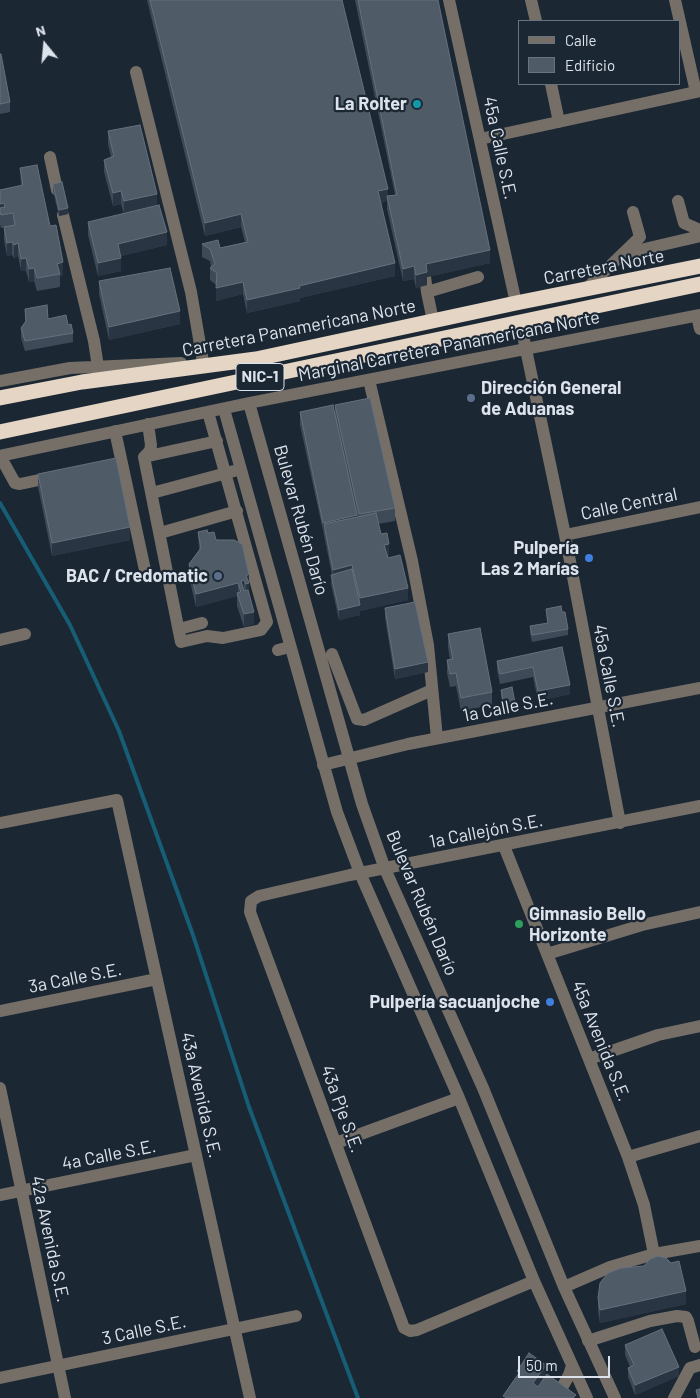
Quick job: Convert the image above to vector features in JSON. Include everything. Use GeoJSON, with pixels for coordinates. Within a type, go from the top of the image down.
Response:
{"type":"FeatureCollection","features":[{"type":"Feature","properties":{"kind":"highway","name":"Carretera Norte"},"geometry":{"type":"LineString","coordinates":[[516,303],[700,266]]}},
{"type":"Feature","properties":{"kind":"highway","name":"Carretera Norte"},"geometry":{"type":"LineString","coordinates":[[520,321],[700,284]]}},
{"type":"Feature","properties":{"kind":"highway","name":"Carretera Panamericana Norte"},"geometry":{"type":"LineString","coordinates":[[0,398],[82,382],[256,359],[516,303]]}},
{"type":"Feature","properties":{"kind":"highway","name":"NIC-1"},"geometry":{"type":"LineString","coordinates":[[0,432],[520,321]]}},
{"type":"Feature","properties":{"kind":"street","name":"45a Calle S.E."},"geometry":{"type":"LineString","coordinates":[[449,0],[516,303]]}},
{"type":"Feature","properties":{"kind":"street"},"geometry":{"type":"LineString","coordinates":[[531,0],[536,20]]}},
{"type":"Feature","properties":{"kind":"street"},"geometry":{"type":"LineString","coordinates":[[480,139],[698,91],[675,0]]}},
{"type":"Feature","properties":{"kind":"street"},"geometry":{"type":"LineString","coordinates":[[136,72],[191,292],[203,362]]}},
{"type":"Feature","properties":{"kind":"street"},"geometry":{"type":"LineString","coordinates":[[550,85],[559,122]]}},
{"type":"Feature","properties":{"kind":"street"},"geometry":{"type":"LineString","coordinates":[[50,157],[58,190]]}},
{"type":"Feature","properties":{"kind":"street"},"geometry":{"type":"LineString","coordinates":[[678,201],[684,223],[700,230]]}},
{"type":"Feature","properties":{"kind":"street"},"geometry":{"type":"LineString","coordinates":[[585,290],[640,237],[633,212]]}},
{"type":"Feature","properties":{"kind":"street"},"geometry":{"type":"LineString","coordinates":[[63,215],[94,341],[98,367]]}},
{"type":"Feature","properties":{"kind":"street"},"geometry":{"type":"LineString","coordinates":[[623,254],[700,236]]}},
{"type":"Feature","properties":{"kind":"street"},"geometry":{"type":"LineString","coordinates":[[422,254],[433,320]]}},
{"type":"Feature","properties":{"kind":"street"},"geometry":{"type":"LineString","coordinates":[[427,292],[478,276]]}},
{"type":"Feature","properties":{"kind":"street"},"geometry":{"type":"LineString","coordinates":[[699,315],[700,329]]}},
{"type":"Feature","properties":{"kind":"street","name":"Marginal Carretera Panamericana Norte"},"geometry":{"type":"LineString","coordinates":[[0,456],[249,403],[699,315]]}},
{"type":"Feature","properties":{"kind":"street"},"geometry":{"type":"LineString","coordinates":[[520,321],[526,349]]}},
{"type":"Feature","properties":{"kind":"street","name":"45a Calle S.E."},"geometry":{"type":"LineString","coordinates":[[526,349],[565,535],[620,823]]}},
{"type":"Feature","properties":{"kind":"street"},"geometry":{"type":"LineString","coordinates":[[0,381],[58,370],[256,359]]}},
{"type":"Feature","properties":{"kind":"street"},"geometry":{"type":"LineString","coordinates":[[369,380],[412,561],[428,644],[437,738]]}},
{"type":"Feature","properties":{"kind":"street","name":"Bulevar Rubén Darío"},"geometry":{"type":"LineString","coordinates":[[249,403],[362,804],[385,869],[483,1088],[564,1287],[615,1398]]}},
{"type":"Feature","properties":{"kind":"street"},"geometry":{"type":"LineString","coordinates":[[224,409],[284,648],[324,765],[333,813],[459,1098],[534,1281],[586,1398]]}},
{"type":"Feature","properties":{"kind":"street"},"geometry":{"type":"LineString","coordinates":[[144,457],[182,642],[208,636],[223,638],[261,630],[267,622],[208,412]]}},
{"type":"Feature","properties":{"kind":"street"},"geometry":{"type":"LineString","coordinates":[[144,457],[150,451],[152,439],[148,424]]}},
{"type":"Feature","properties":{"kind":"street"},"geometry":{"type":"LineString","coordinates":[[115,431],[117,464],[145,570]]}},
{"type":"Feature","properties":{"kind":"street"},"geometry":{"type":"LineString","coordinates":[[144,457],[217,441]]}},
{"type":"Feature","properties":{"kind":"street"},"geometry":{"type":"LineString","coordinates":[[0,456],[15,483],[20,484],[66,474]]}},
{"type":"Feature","properties":{"kind":"street"},"geometry":{"type":"LineString","coordinates":[[152,493],[240,470]]}},
{"type":"Feature","properties":{"kind":"street","name":"Calle Central"},"geometry":{"type":"LineString","coordinates":[[565,535],[700,507]]}},
{"type":"Feature","properties":{"kind":"street"},"geometry":{"type":"LineString","coordinates":[[160,533],[237,511]]}},
{"type":"Feature","properties":{"kind":"street"},"geometry":{"type":"LineString","coordinates":[[179,629],[202,623]]}},
{"type":"Feature","properties":{"kind":"street"},"geometry":{"type":"LineString","coordinates":[[0,640],[25,634]]}},
{"type":"Feature","properties":{"kind":"street"},"geometry":{"type":"LineString","coordinates":[[332,654],[357,718],[364,720],[432,690]]}},
{"type":"Feature","properties":{"kind":"street","name":"1a Calle S.E."},"geometry":{"type":"LineString","coordinates":[[324,765],[437,738],[700,688]]}},
{"type":"Feature","properties":{"kind":"street","name":"43a Avenida S.E."},"geometry":{"type":"LineString","coordinates":[[0,823],[117,800],[250,1398]]}},
{"type":"Feature","properties":{"kind":"street","name":"1a Callejón S.E."},"geometry":{"type":"LineString","coordinates":[[251,901],[259,896],[360,873],[700,806]]}},
{"type":"Feature","properties":{"kind":"street","name":"45a Avenida S.E."},"geometry":{"type":"LineString","coordinates":[[504,846],[628,1157],[644,1205],[654,1254]]}},
{"type":"Feature","properties":{"kind":"street","name":"43a Pje S.E."},"geometry":{"type":"LineString","coordinates":[[251,901],[250,912],[404,1328],[410,1331],[417,1330],[534,1281]]}},
{"type":"Feature","properties":{"kind":"street"},"geometry":{"type":"LineString","coordinates":[[547,954],[642,925],[700,912]]}},
{"type":"Feature","properties":{"kind":"street","name":"3a Calle S.E."},"geometry":{"type":"LineString","coordinates":[[0,1011],[157,979]]}},
{"type":"Feature","properties":{"kind":"street"},"geometry":{"type":"LineString","coordinates":[[589,1059],[658,1035],[700,1026]]}},
{"type":"Feature","properties":{"kind":"street","name":"42a Avenida S.E."},"geometry":{"type":"LineString","coordinates":[[0,1088],[65,1398]]}},
{"type":"Feature","properties":{"kind":"street"},"geometry":{"type":"LineString","coordinates":[[336,1144],[459,1098]]}},
{"type":"Feature","properties":{"kind":"street"},"geometry":{"type":"LineString","coordinates":[[628,1157],[700,1136]]}},
{"type":"Feature","properties":{"kind":"street","name":"4a Calle S.E."},"geometry":{"type":"LineString","coordinates":[[0,1195],[196,1155]]}},
{"type":"Feature","properties":{"kind":"street"},"geometry":{"type":"LineString","coordinates":[[564,1287],[610,1267],[654,1254],[700,1246]]}},
{"type":"Feature","properties":{"kind":"street","name":"3 Calle S.E."},"geometry":{"type":"LineString","coordinates":[[0,1378],[296,1316]]}},
{"type":"Feature","properties":{"kind":"street"},"geometry":{"type":"LineString","coordinates":[[588,1341],[650,1321],[677,1316],[686,1317],[695,1347]]}},
{"type":"Feature","properties":{"kind":"street"},"geometry":{"type":"LineString","coordinates":[[674,1398],[690,1368],[700,1365]]}},
{"type":"Feature","properties":{"kind":"street"},"geometry":{"type":"LineString","coordinates":[[558,1395],[572,1366]]}},
{"type":"Feature","properties":{"kind":"building"},"geometry":{"type":"Polygon","coordinates":[[[150,0],[342,0],[388,189],[378,191],[395,263],[247,300],[243,282],[216,288],[217,273],[210,268],[215,264],[210,249],[202,244],[218,240],[220,248],[248,242],[241,214],[205,223],[150,0]]]}},
{"type":"Feature","properties":{"kind":"building","name":"La Rolter"},"geometry":{"type":"Polygon","coordinates":[[[358,0],[438,0],[490,250],[426,264],[427,272],[416,275],[414,266],[403,269],[387,196],[397,195],[358,0]]]}},
{"type":"Feature","properties":{"kind":"building"},"geometry":{"type":"Polygon","coordinates":[[[0,54],[10,102],[0,104],[0,54]]]}},
{"type":"Feature","properties":{"kind":"building"},"geometry":{"type":"Polygon","coordinates":[[[140,125],[157,194],[124,201],[121,191],[113,193],[104,160],[114,156],[108,131],[140,125]]]}},
{"type":"Feature","properties":{"kind":"building"},"geometry":{"type":"Polygon","coordinates":[[[37,165],[50,226],[56,225],[63,262],[57,264],[60,274],[37,278],[34,268],[29,269],[26,258],[21,259],[18,243],[14,245],[12,242],[7,243],[4,227],[15,225],[13,213],[1,215],[0,208],[5,207],[4,203],[0,204],[0,190],[23,185],[20,168],[37,165]]]}},
{"type":"Feature","properties":{"kind":"building"},"geometry":{"type":"Polygon","coordinates":[[[62,182],[68,208],[59,210],[53,184],[62,182]]]}},
{"type":"Feature","properties":{"kind":"building"},"geometry":{"type":"Polygon","coordinates":[[[159,205],[167,232],[118,244],[121,258],[98,263],[88,222],[159,205]]]}},
{"type":"Feature","properties":{"kind":"building"},"geometry":{"type":"Polygon","coordinates":[[[170,268],[180,311],[109,327],[99,281],[170,268]]]}},
{"type":"Feature","properties":{"kind":"building"},"geometry":{"type":"Polygon","coordinates":[[[47,305],[48,319],[66,315],[68,325],[71,324],[73,333],[25,341],[21,328],[26,321],[25,309],[47,305]]]}},
{"type":"Feature","properties":{"kind":"building"},"geometry":{"type":"Polygon","coordinates":[[[370,398],[395,508],[359,514],[335,405],[370,398]]]}},
{"type":"Feature","properties":{"kind":"building"},"geometry":{"type":"Polygon","coordinates":[[[333,405],[357,515],[323,523],[300,412],[333,405]]]}},
{"type":"Feature","properties":{"kind":"building"},"geometry":{"type":"Polygon","coordinates":[[[116,458],[130,527],[52,543],[38,474],[116,458]]]}},
{"type":"Feature","properties":{"kind":"building"},"geometry":{"type":"Polygon","coordinates":[[[376,513],[381,534],[387,533],[389,544],[384,545],[388,558],[400,555],[408,588],[360,598],[352,565],[333,570],[324,524],[376,513]]]}},
{"type":"Feature","properties":{"kind":"building"},"geometry":{"type":"Polygon","coordinates":[[[207,530],[208,533],[214,532],[216,540],[234,540],[242,544],[249,574],[246,576],[249,583],[246,584],[244,580],[241,581],[244,591],[248,590],[254,612],[244,614],[237,593],[241,592],[238,583],[196,594],[189,564],[201,548],[198,532],[207,530]]]}},
{"type":"Feature","properties":{"kind":"building"},"geometry":{"type":"Polygon","coordinates":[[[352,569],[360,605],[339,610],[331,575],[352,569]]]}},
{"type":"Feature","properties":{"kind":"building"},"geometry":{"type":"Polygon","coordinates":[[[415,602],[428,662],[395,669],[385,608],[415,602]]]}},
{"type":"Feature","properties":{"kind":"building"},"geometry":{"type":"Polygon","coordinates":[[[561,606],[562,612],[565,612],[568,629],[532,635],[530,626],[548,623],[546,609],[561,606]]]}},
{"type":"Feature","properties":{"kind":"building"},"geometry":{"type":"Polygon","coordinates":[[[480,628],[492,692],[461,698],[456,673],[450,674],[447,660],[453,659],[448,634],[480,628]]]}},
{"type":"Feature","properties":{"kind":"building"},"geometry":{"type":"Polygon","coordinates":[[[562,647],[570,685],[538,691],[533,667],[500,674],[497,661],[562,647]]]}},
{"type":"Feature","properties":{"kind":"building"},"geometry":{"type":"Polygon","coordinates":[[[512,687],[515,703],[504,706],[501,690],[512,687]]]}},
{"type":"Feature","properties":{"kind":"building"},"geometry":{"type":"Polygon","coordinates":[[[658,1256],[666,1258],[671,1263],[679,1261],[686,1291],[600,1310],[598,1298],[600,1283],[608,1273],[621,1268],[644,1266],[650,1259],[658,1256]]]}},
{"type":"Feature","properties":{"kind":"building"},"geometry":{"type":"Polygon","coordinates":[[[662,1329],[679,1367],[635,1385],[628,1368],[634,1365],[625,1345],[662,1329]]]}},
{"type":"Feature","properties":{"kind":"building"},"geometry":{"type":"Polygon","coordinates":[[[529,1353],[546,1365],[533,1383],[538,1387],[547,1374],[576,1395],[573,1398],[507,1398],[503,1396],[519,1373],[517,1371],[529,1353]]]}},
{"type":"Feature","properties":{"kind":"building"},"geometry":{"type":"Polygon","coordinates":[[[700,1389],[700,1398],[698,1398],[696,1390],[700,1389]]]}},
{"type":"Feature","properties":{"kind":"waterway"},"geometry":{"type":"LineString","coordinates":[[0,503],[70,625],[119,731],[193,935],[249,1107],[358,1398]]}},
{"type":"Feature","properties":{"kind":"place","name":"La Rolter"},"geometry":{"type":"Point","coordinates":[417,104]}},
{"type":"Feature","properties":{"kind":"place","name":"Dirección General de Aduanas"},"geometry":{"type":"Point","coordinates":[471,398]}},
{"type":"Feature","properties":{"kind":"place","name":"Pulpería Las 2 Marías"},"geometry":{"type":"Point","coordinates":[589,558]}},
{"type":"Feature","properties":{"kind":"place","name":"BAC / Credomatic"},"geometry":{"type":"Point","coordinates":[218,576]}},
{"type":"Feature","properties":{"kind":"place","name":"Gimnasio Bello Horizonte"},"geometry":{"type":"Point","coordinates":[519,924]}},
{"type":"Feature","properties":{"kind":"place","name":"Pulpería sacuanjoche"},"geometry":{"type":"Point","coordinates":[550,1002]}}]}
